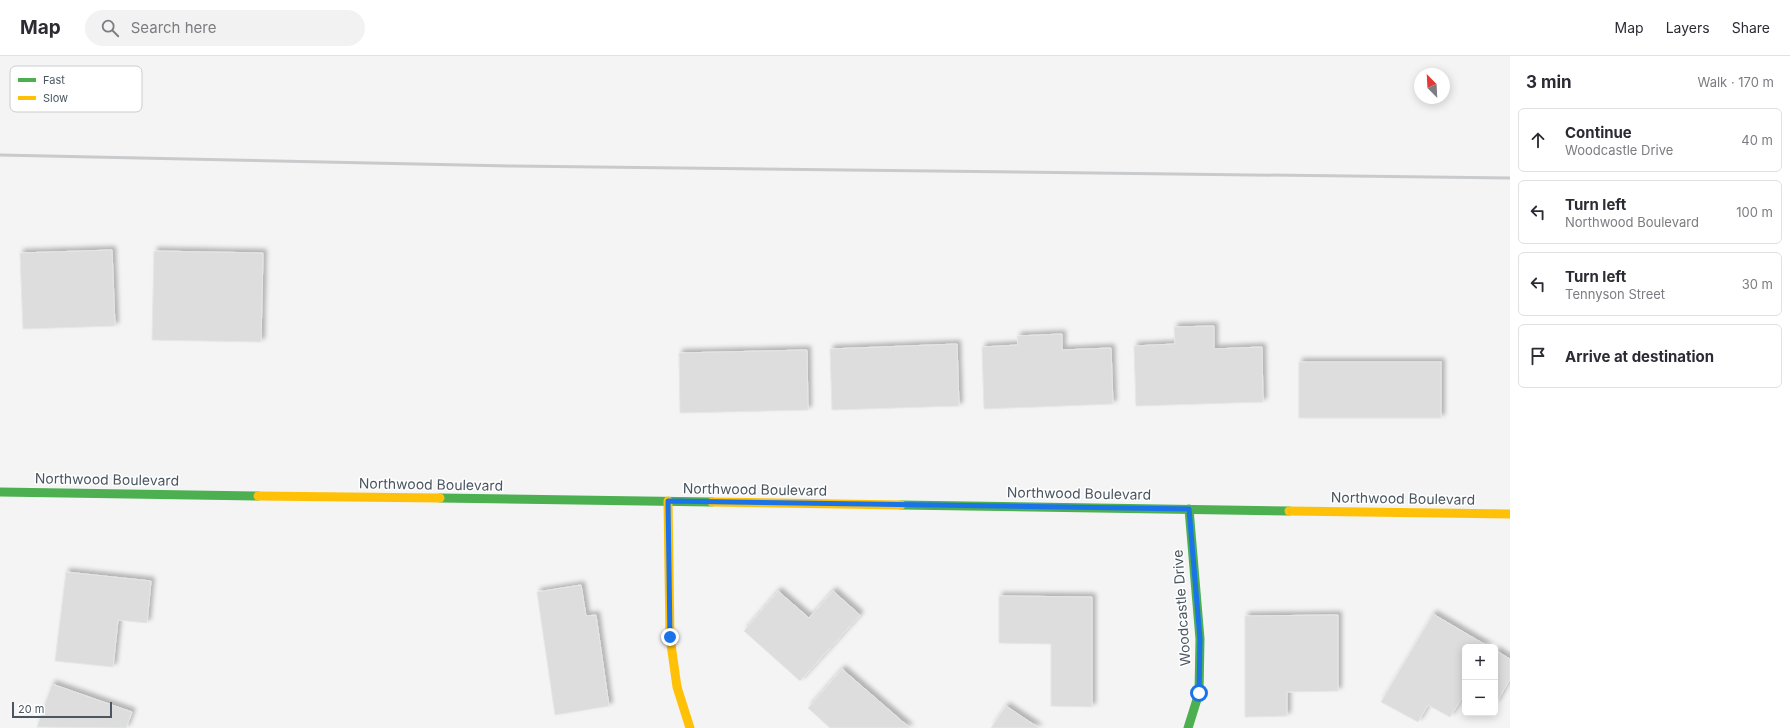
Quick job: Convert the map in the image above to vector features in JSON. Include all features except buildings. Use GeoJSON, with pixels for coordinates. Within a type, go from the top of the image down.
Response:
{"type":"FeatureCollection","features":[{"type":"Feature","properties":{"kind":"street","name":"Northwood Boulevard"},"geometry":{"type":"LineString","coordinates":[[0,492],[1510,514]]}},
{"type":"Feature","properties":{"kind":"street"},"geometry":{"type":"LineString","coordinates":[[668,501],[670,637],[677,687],[690,728]]}},
{"type":"Feature","properties":{"kind":"street","name":"Woodcastle Drive"},"geometry":{"type":"LineString","coordinates":[[1188,728],[1199,693],[1200,639],[1189,509]]}},
{"type":"Feature","properties":{"kind":"railway"},"geometry":{"type":"LineString","coordinates":[[0,155],[513,166],[1510,178]]}},
{"type":"Feature","properties":{"kind":"traffic: fast"},"geometry":{"type":"LineString","coordinates":[[0,492],[258,496]]}},
{"type":"Feature","properties":{"kind":"traffic: fast"},"geometry":{"type":"LineString","coordinates":[[440,498],[712,502]]}},
{"type":"Feature","properties":{"kind":"traffic: fast"},"geometry":{"type":"LineString","coordinates":[[901,505],[1289,511]]}},
{"type":"Feature","properties":{"kind":"traffic: fast"},"geometry":{"type":"LineString","coordinates":[[1188,728],[1199,693],[1200,639],[1189,509]]}},
{"type":"Feature","properties":{"kind":"traffic: slow"},"geometry":{"type":"LineString","coordinates":[[258,496],[440,498]]}},
{"type":"Feature","properties":{"kind":"traffic: slow"},"geometry":{"type":"LineString","coordinates":[[668,501],[670,637],[677,687],[690,728]]}},
{"type":"Feature","properties":{"kind":"traffic: slow"},"geometry":{"type":"LineString","coordinates":[[712,502],[901,505]]}},
{"type":"Feature","properties":{"kind":"traffic: slow"},"geometry":{"type":"LineString","coordinates":[[1289,511],[1510,514]]}},
{"type":"Feature","properties":{"kind":"route"},"geometry":{"type":"LineString","coordinates":[[670,637],[668,501],[1189,509],[1200,639],[1199,693]]}}]}
